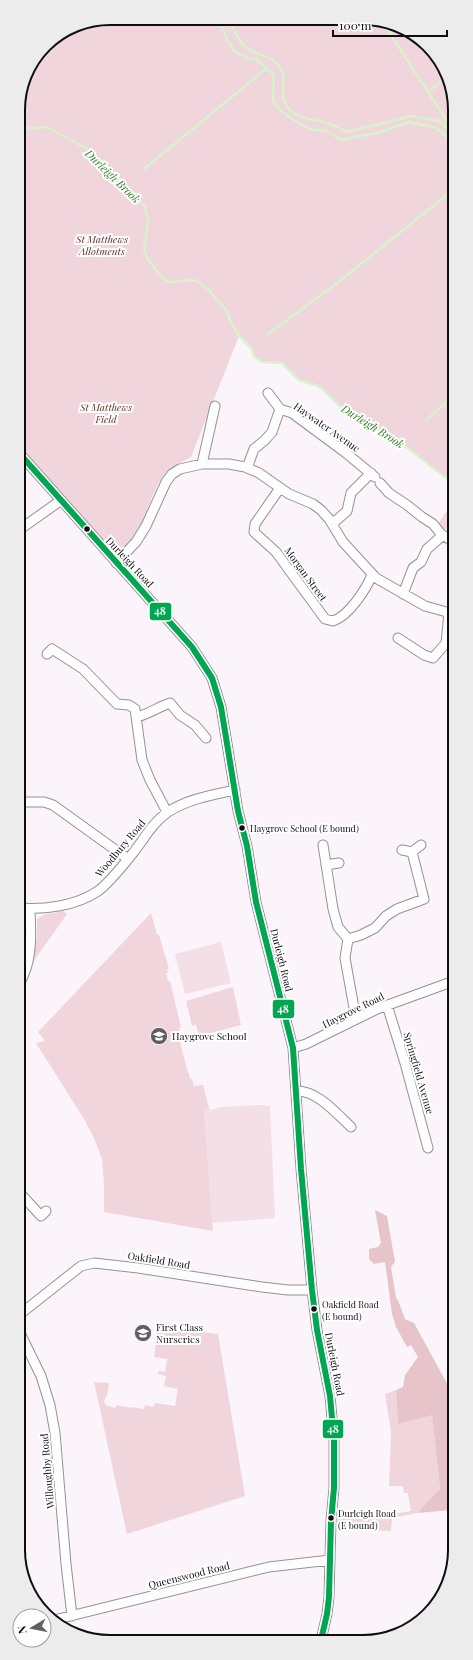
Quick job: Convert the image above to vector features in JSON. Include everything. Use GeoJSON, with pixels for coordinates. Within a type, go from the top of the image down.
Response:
{"type":"FeatureCollection","features":[{"type":"Feature","properties":{"kind":"street","name":"Haywater Avenue"},"geometry":{"type":"LineString","coordinates":[[268,394],[280,409],[292,413],[346,453],[375,478],[389,493],[433,524],[448,538]]}},
{"type":"Feature","properties":{"kind":"street"},"geometry":{"type":"LineString","coordinates":[[202,464],[215,406]]}},
{"type":"Feature","properties":{"kind":"street"},"geometry":{"type":"LineString","coordinates":[[247,468],[254,449],[272,432],[280,409]]}},
{"type":"Feature","properties":{"kind":"street","name":"Durleigh Road"},"geometry":{"type":"LineString","coordinates":[[25,460],[192,647],[212,678],[222,707],[235,790],[247,846],[256,902],[293,1048],[301,1169],[312,1290],[317,1330],[334,1423],[334,1488],[329,1597],[322,1635]]}},
{"type":"Feature","properties":{"kind":"street"},"geometry":{"type":"LineString","coordinates":[[116,563],[129,550],[146,526],[168,478],[180,469],[202,464],[221,463],[247,468],[263,476],[293,497],[317,507],[325,514],[343,542],[372,575],[426,606],[448,612]]}},
{"type":"Feature","properties":{"kind":"street"},"geometry":{"type":"LineString","coordinates":[[332,524],[347,511],[351,493],[375,478]]}},
{"type":"Feature","properties":{"kind":"street","name":"Morgan Street"},"geometry":{"type":"LineString","coordinates":[[280,488],[255,524],[254,532],[276,552],[325,619],[333,620],[344,613],[359,596],[372,575]]}},
{"type":"Feature","properties":{"kind":"street"},"geometry":{"type":"LineString","coordinates":[[25,526],[60,501]]}},
{"type":"Feature","properties":{"kind":"street"},"geometry":{"type":"LineString","coordinates":[[403,594],[413,568],[421,562],[427,549],[443,535]]}},
{"type":"Feature","properties":{"kind":"street"},"geometry":{"type":"LineString","coordinates":[[433,658],[446,643],[448,631]]}},
{"type":"Feature","properties":{"kind":"street"},"geometry":{"type":"LineString","coordinates":[[398,638],[424,655],[433,658],[441,665]]}},
{"type":"Feature","properties":{"kind":"street"},"geometry":{"type":"LineString","coordinates":[[47,654],[52,649],[83,668],[117,704],[129,705],[135,709],[142,760],[150,780],[167,812]]}},
{"type":"Feature","properties":{"kind":"street"},"geometry":{"type":"LineString","coordinates":[[170,693],[170,703],[180,715],[195,725],[206,738]]}},
{"type":"Feature","properties":{"kind":"street"},"geometry":{"type":"LineString","coordinates":[[137,717],[148,714],[157,707],[170,703]]}},
{"type":"Feature","properties":{"kind":"street","name":"Woodbury Road"},"geometry":{"type":"LineString","coordinates":[[25,909],[48,908],[76,902],[98,891],[128,859],[147,832],[167,812],[187,802],[235,790]]}},
{"type":"Feature","properties":{"kind":"street"},"geometry":{"type":"LineString","coordinates":[[44,802],[49,797],[56,801]]}},
{"type":"Feature","properties":{"kind":"street"},"geometry":{"type":"LineString","coordinates":[[25,802],[44,802],[53,805],[128,859]]}},
{"type":"Feature","properties":{"kind":"street"},"geometry":{"type":"LineString","coordinates":[[323,845],[333,909],[338,927],[348,939],[345,958],[356,1019]]}},
{"type":"Feature","properties":{"kind":"street"},"geometry":{"type":"LineString","coordinates":[[412,852],[420,845]]}},
{"type":"Feature","properties":{"kind":"street"},"geometry":{"type":"LineString","coordinates":[[402,850],[412,852]]}},
{"type":"Feature","properties":{"kind":"street"},"geometry":{"type":"LineString","coordinates":[[412,852],[424,899]]}},
{"type":"Feature","properties":{"kind":"street"},"geometry":{"type":"LineString","coordinates":[[326,865],[339,862]]}},
{"type":"Feature","properties":{"kind":"street"},"geometry":{"type":"LineString","coordinates":[[348,939],[375,928],[386,916],[397,910],[433,896]]}},
{"type":"Feature","properties":{"kind":"street"},"geometry":{"type":"LineString","coordinates":[[25,969],[28,962],[31,935],[30,909]]}},
{"type":"Feature","properties":{"kind":"street"},"geometry":{"type":"LineString","coordinates":[[25,958],[28,962]]}},
{"type":"Feature","properties":{"kind":"street","name":"Haygrove Road"},"geometry":{"type":"LineString","coordinates":[[293,1048],[306,1044],[387,1005],[448,984]]}},
{"type":"Feature","properties":{"kind":"street","name":"Springfield Avenue"},"geometry":{"type":"LineString","coordinates":[[387,1005],[405,1063],[428,1148]]}},
{"type":"Feature","properties":{"kind":"street"},"geometry":{"type":"LineString","coordinates":[[296,1091],[309,1093],[335,1111],[351,1127]]}},
{"type":"Feature","properties":{"kind":"street"},"geometry":{"type":"LineString","coordinates":[[25,1199],[41,1216],[46,1211]]}},
{"type":"Feature","properties":{"kind":"street","name":"Oakfield Road"},"geometry":{"type":"LineString","coordinates":[[25,1311],[81,1266],[94,1263],[138,1268],[262,1287],[288,1290],[312,1290]]}},
{"type":"Feature","properties":{"kind":"street","name":"Willoughby Road"},"geometry":{"type":"LineString","coordinates":[[25,1342],[41,1376],[50,1405],[55,1433],[72,1616]]}},
{"type":"Feature","properties":{"kind":"street","name":"Queenswood Road"},"geometry":{"type":"LineString","coordinates":[[59,1619],[262,1569],[293,1563],[330,1560]]}},
{"type":"Feature","properties":{"kind":"green space"},"geometry":{"type":"Polygon","coordinates":[[[110,25],[363,25],[391,29],[406,36],[415,42],[431,58],[444,82],[448,104],[448,479],[401,443],[376,430],[344,410],[323,389],[316,385],[299,380],[282,363],[263,362],[254,357],[252,349],[239,336],[191,457],[174,466],[165,474],[157,486],[144,519],[136,534],[115,556],[25,452],[25,104],[29,82],[39,63],[54,46],[67,36],[82,29],[110,25]]]}},
{"type":"Feature","properties":{"kind":"green space"},"geometry":{"type":"Polygon","coordinates":[[[446,512],[448,513],[448,530],[446,529],[442,530],[437,525],[446,512]]]}},
{"type":"Feature","properties":{"kind":"green space"},"geometry":{"type":"Polygon","coordinates":[[[63,911],[67,914],[33,962],[37,937],[37,919],[43,915],[63,911]]]}},
{"type":"Feature","properties":{"kind":"green space"},"geometry":{"type":"Polygon","coordinates":[[[151,913],[169,969],[167,969],[168,973],[166,973],[168,981],[170,981],[181,1027],[179,1028],[182,1041],[180,1043],[190,1079],[192,1079],[194,1086],[203,1085],[209,1108],[204,1109],[213,1231],[104,1212],[102,1159],[93,1136],[84,1119],[36,1043],[45,1041],[38,1032],[151,913]]]}},
{"type":"Feature","properties":{"kind":"green space"},"geometry":{"type":"Polygon","coordinates":[[[25,922],[27,930],[25,949],[25,922]]]}},
{"type":"Feature","properties":{"kind":"green space"},"geometry":{"type":"Polygon","coordinates":[[[233,987],[241,1025],[203,1035],[198,1032],[196,1025],[192,1026],[186,1001],[233,987]]]}},
{"type":"Feature","properties":{"kind":"green space"},"geometry":{"type":"Polygon","coordinates":[[[158,1326],[218,1334],[245,1496],[127,1534],[94,1382],[109,1383],[107,1396],[104,1403],[107,1406],[116,1408],[116,1405],[144,1409],[145,1405],[153,1407],[155,1403],[175,1406],[178,1389],[164,1386],[166,1376],[158,1374],[158,1371],[165,1372],[167,1359],[154,1357],[158,1326]]]}},
{"type":"Feature","properties":{"kind":"green space"},"geometry":{"type":"Polygon","coordinates":[[[396,1390],[398,1423],[432,1414],[440,1489],[417,1513],[392,1518],[391,1531],[337,1528],[337,1519],[374,1517],[411,1511],[408,1493],[404,1493],[403,1486],[389,1486],[391,1432],[385,1394],[396,1390]]]}},
{"type":"Feature","properties":{"kind":"shaded area"},"geometry":{"type":"Polygon","coordinates":[[[221,942],[231,983],[185,994],[175,954],[221,942]]]}},
{"type":"Feature","properties":{"kind":"shaded area"},"geometry":{"type":"Polygon","coordinates":[[[270,1106],[275,1218],[212,1223],[204,1109],[209,1108],[211,1110],[220,1107],[270,1106]]]}},
{"type":"Feature","properties":{"kind":"shaded area"},"geometry":{"type":"Polygon","coordinates":[[[375,1210],[387,1216],[395,1262],[391,1267],[396,1298],[405,1319],[414,1323],[448,1385],[448,1510],[417,1513],[440,1489],[432,1415],[398,1424],[396,1390],[403,1387],[405,1375],[418,1357],[411,1345],[407,1347],[396,1327],[392,1314],[385,1262],[374,1264],[369,1259],[369,1249],[378,1247],[381,1243],[375,1210]]]}},
{"type":"Feature","properties":{"kind":"waterway"},"geometry":{"type":"LineString","coordinates":[[221,25],[234,51],[247,58],[257,60],[274,75],[273,101],[279,109],[310,129],[327,131],[341,140],[381,132],[409,122],[436,128],[448,139]]}},
{"type":"Feature","properties":{"kind":"waterway"},"geometry":{"type":"LineString","coordinates":[[231,25],[238,38],[245,46],[254,52],[271,59],[280,67],[283,78],[283,94],[286,105],[290,110],[299,116],[325,122],[346,132],[411,116],[439,121],[448,128]]}},
{"type":"Feature","properties":{"kind":"waterway"},"geometry":{"type":"LineString","coordinates":[[386,28],[444,116],[448,125]]}},
{"type":"Feature","properties":{"kind":"waterway"},"geometry":{"type":"LineString","coordinates":[[144,169],[267,68]]}},
{"type":"Feature","properties":{"kind":"waterway"},"geometry":{"type":"LineString","coordinates":[[428,92],[443,80]]}},
{"type":"Feature","properties":{"kind":"waterway","name":"Durleigh Brook"},"geometry":{"type":"LineString","coordinates":[[25,127],[47,127],[87,149],[111,170],[145,207],[148,220],[144,249],[147,258],[152,265],[166,281],[197,281],[208,289],[227,311],[239,336],[252,349],[254,357],[263,362],[282,363],[299,380],[316,385],[323,389],[344,410],[376,430],[401,443],[448,479]]}},
{"type":"Feature","properties":{"kind":"waterway"},"geometry":{"type":"LineString","coordinates":[[268,334],[336,284],[448,194]]}},
{"type":"Feature","properties":{"kind":"waterway"},"geometry":{"type":"LineString","coordinates":[[427,419],[448,401]]}},
{"type":"Feature","properties":{"kind":"transit line","name":"48"},"geometry":{"type":"LineString","coordinates":[[25,460],[192,647],[212,678],[221,707],[238,811],[247,846],[256,902],[293,1048],[301,1169],[312,1290],[317,1330],[330,1396],[334,1440],[334,1488],[331,1521],[329,1597],[322,1635]]}},
{"type":"Feature","properties":{"kind":"place","name":"Haygrove School (E bound)"},"geometry":{"type":"Point","coordinates":[242,828]}},
{"type":"Feature","properties":{"kind":"place","name":"Haygrove School"},"geometry":{"type":"Point","coordinates":[159,1036]}},
{"type":"Feature","properties":{"kind":"place","name":"Oakfield Road (E bound)"},"geometry":{"type":"Point","coordinates":[314,1309]}},
{"type":"Feature","properties":{"kind":"place","name":"First Class Nurseries"},"geometry":{"type":"Point","coordinates":[143,1333]}},
{"type":"Feature","properties":{"kind":"place","name":"Durleigh Road (E bound)"},"geometry":{"type":"Point","coordinates":[331,1518]}},
{"type":"Feature","properties":{"kind":"park label","name":"St Matthews Allotments"},"geometry":{"type":"Point","coordinates":[102,244]}},
{"type":"Feature","properties":{"kind":"park label","name":"St Matthews Field"},"geometry":{"type":"Point","coordinates":[106,412]}}]}
